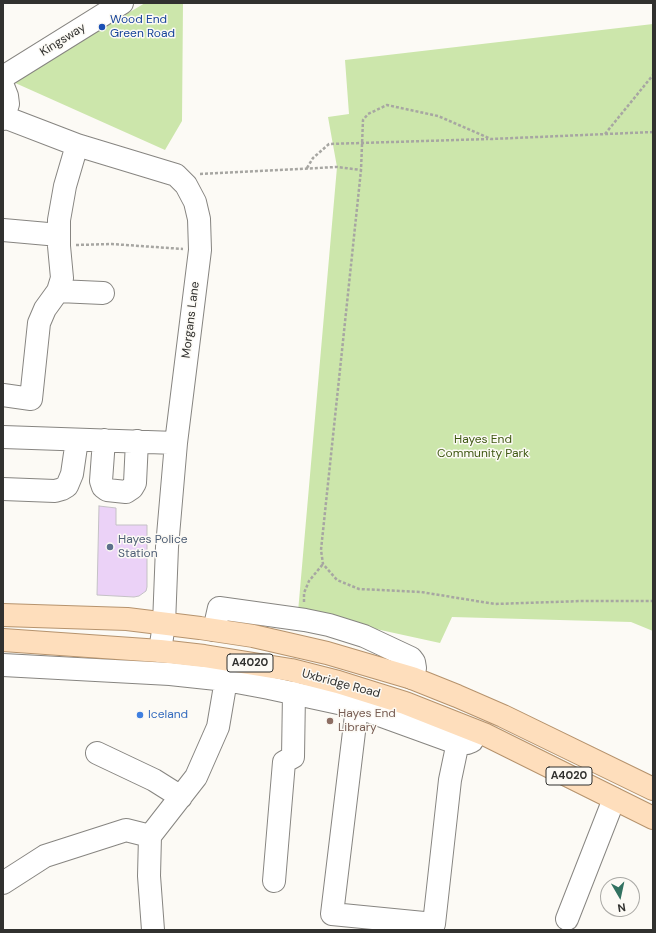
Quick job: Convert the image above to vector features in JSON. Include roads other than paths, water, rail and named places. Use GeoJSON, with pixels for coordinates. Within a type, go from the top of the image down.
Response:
{"type":"FeatureCollection","features":[{"type":"Feature","properties":{"kind":"main road","name":"Uxbridge Road"},"geometry":{"type":"LineString","coordinates":[[3,615],[128,619],[253,636],[328,654],[412,678],[503,716],[653,789]]}},
{"type":"Feature","properties":{"kind":"main road","name":"Uxbridge Road"},"geometry":{"type":"LineString","coordinates":[[3,640],[160,651],[250,663],[290,670],[338,682],[405,703],[486,735],[653,818]]}},
{"type":"Feature","properties":{"kind":"street","name":"Kingsway"},"geometry":{"type":"LineString","coordinates":[[3,78],[122,3]]}},
{"type":"Feature","properties":{"kind":"street"},"geometry":{"type":"LineString","coordinates":[[3,86],[7,99],[7,108],[4,118],[77,145],[65,186],[59,220],[62,278],[58,291],[45,309],[39,323],[31,399],[3,396]]}},
{"type":"Feature","properties":{"kind":"street","name":"Morgans Lane"},"geometry":{"type":"LineString","coordinates":[[77,145],[176,175],[186,185],[195,202],[199,219],[200,250],[176,443],[167,547],[164,624],[160,651]]}},
{"type":"Feature","properties":{"kind":"street"},"geometry":{"type":"LineString","coordinates":[[3,230],[59,241]]}},
{"type":"Feature","properties":{"kind":"street"},"geometry":{"type":"LineString","coordinates":[[58,291],[103,293]]}},
{"type":"Feature","properties":{"kind":"street"},"geometry":{"type":"LineString","coordinates":[[3,437],[176,443]]}},
{"type":"Feature","properties":{"kind":"street"},"geometry":{"type":"LineString","coordinates":[[3,489],[54,491],[67,486],[72,474],[77,440]]}},
{"type":"Feature","properties":{"kind":"street"},"geometry":{"type":"LineString","coordinates":[[104,440],[101,481],[103,487],[107,490],[126,492],[132,488],[135,483],[137,441]]}},
{"type":"Feature","properties":{"kind":"street"},"geometry":{"type":"LineString","coordinates":[[214,630],[219,608],[305,620],[329,625],[364,636],[411,658],[414,662],[415,668],[412,678]]}},
{"type":"Feature","properties":{"kind":"street"},"geometry":{"type":"LineString","coordinates":[[3,665],[170,674],[226,680],[356,707],[448,740],[467,743],[486,735]]}},
{"type":"Feature","properties":{"kind":"street"},"geometry":{"type":"LineString","coordinates":[[153,930],[149,876],[150,836],[196,777],[218,727],[226,680]]}},
{"type":"Feature","properties":{"kind":"street"},"geometry":{"type":"LineString","coordinates":[[274,882],[284,762],[293,757],[294,693]]}},
{"type":"Feature","properties":{"kind":"street"},"geometry":{"type":"LineString","coordinates":[[356,707],[332,914],[434,924],[450,780],[458,742]]}},
{"type":"Feature","properties":{"kind":"street"},"geometry":{"type":"LineString","coordinates":[[97,753],[154,780],[181,796]]}},
{"type":"Feature","properties":{"kind":"street"},"geometry":{"type":"LineString","coordinates":[[567,919],[614,799]]}},
{"type":"Feature","properties":{"kind":"street"},"geometry":{"type":"LineString","coordinates":[[3,883],[45,856],[126,830],[150,836]]}},
{"type":"Feature","properties":{"kind":"place","name":"Wood End Green Road"},"geometry":{"type":"Point","coordinates":[102,27]}},
{"type":"Feature","properties":{"kind":"place","name":"Hayes Police Station"},"geometry":{"type":"Point","coordinates":[110,547]}},
{"type":"Feature","properties":{"kind":"place","name":"Iceland"},"geometry":{"type":"Point","coordinates":[140,715]}},
{"type":"Feature","properties":{"kind":"place","name":"Hayes End Library"},"geometry":{"type":"Point","coordinates":[330,721]}},
{"type":"Feature","properties":{"kind":"park label","name":"Hayes End Community Park"},"geometry":{"type":"Point","coordinates":[483,447]}}]}
